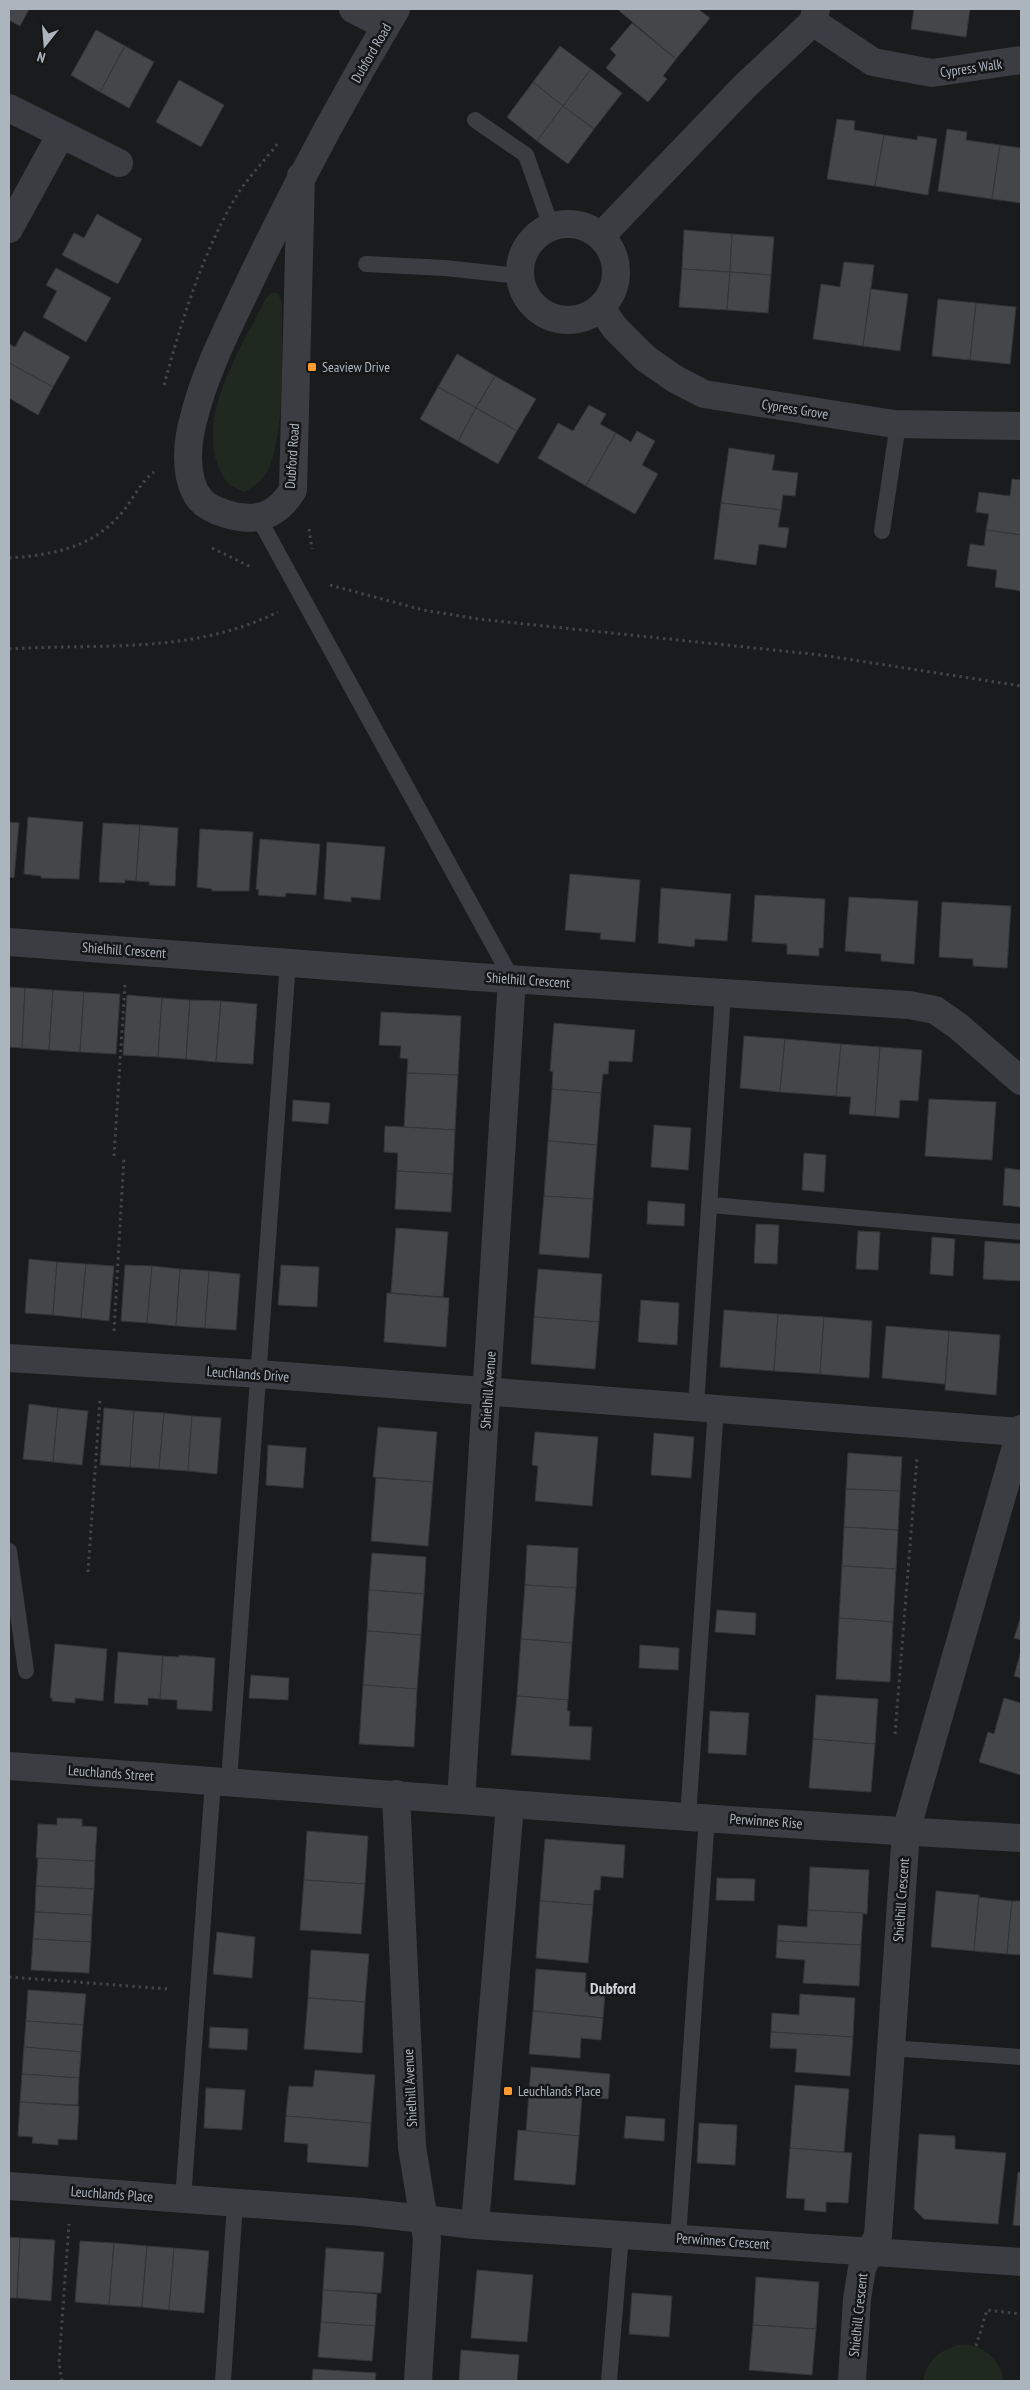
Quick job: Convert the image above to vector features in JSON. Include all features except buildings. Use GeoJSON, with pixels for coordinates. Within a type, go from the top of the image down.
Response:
{"type":"FeatureCollection","features":[{"type":"Feature","properties":{"kind":"street"},"geometry":{"type":"LineString","coordinates":[[353,9],[391,17]]}},
{"type":"Feature","properties":{"kind":"street"},"geometry":{"type":"LineString","coordinates":[[601,236],[815,15]]}},
{"type":"Feature","properties":{"kind":"street","name":"Cypress Walk"},"geometry":{"type":"LineString","coordinates":[[815,15],[873,62],[932,73],[1021,60]]}},
{"type":"Feature","properties":{"kind":"street","name":"Dubford Road"},"geometry":{"type":"LineString","coordinates":[[300,176],[292,490],[286,502],[275,510],[258,517],[226,514],[210,508],[199,499],[192,485],[188,456],[192,424],[200,392],[229,324],[300,176],[391,17]]}},
{"type":"Feature","properties":{"kind":"street"},"geometry":{"type":"LineString","coordinates":[[9,108],[60,136],[119,164]]}},
{"type":"Feature","properties":{"kind":"street"},"geometry":{"type":"LineString","coordinates":[[9,229],[60,136]]}},
{"type":"Feature","properties":{"kind":"street"},"geometry":{"type":"LineString","coordinates":[[569,223],[586,226],[601,236],[611,249],[616,264],[616,280],[611,296],[601,308],[590,316],[577,320],[563,320],[550,317],[529,301],[523,289],[520,263],[524,251],[540,232],[551,226],[569,223]]}},
{"type":"Feature","properties":{"kind":"street","name":"Cypress Grove"},"geometry":{"type":"LineString","coordinates":[[601,308],[616,328],[646,358],[675,379],[704,394],[816,413],[898,424],[1021,426]]}},
{"type":"Feature","properties":{"kind":"street","name":"Shielhill Crescent"},"geometry":{"type":"LineString","coordinates":[[9,942],[723,994],[909,1005],[935,1010],[958,1026],[1021,1081]]}},
{"type":"Feature","properties":{"kind":"street","name":"Shielhill Avenue"},"geometry":{"type":"LineString","coordinates":[[461,1800],[488,1392],[512,979]]}},
{"type":"Feature","properties":{"kind":"street","name":"Leuchlands Drive"},"geometry":{"type":"LineString","coordinates":[[9,1358],[259,1374],[1021,1430]]}},
{"type":"Feature","properties":{"kind":"street","name":"Shielhill Crescent"},"geometry":{"type":"LineString","coordinates":[[852,2381],[857,2299],[862,2268],[878,2236],[906,1831],[1021,1430]]}},
{"type":"Feature","properties":{"kind":"street","name":"Leuchlands Street"},"geometry":{"type":"LineString","coordinates":[[9,1766],[396,1794]]}},
{"type":"Feature","properties":{"kind":"street","name":"Shielhill Avenue"},"geometry":{"type":"LineString","coordinates":[[396,1794],[412,2147],[425,2218],[427,2248],[418,2381]]}},
{"type":"Feature","properties":{"kind":"street","name":"Perwinnes Rise"},"geometry":{"type":"LineString","coordinates":[[396,1794],[510,1804],[1021,1838]]}},
{"type":"Feature","properties":{"kind":"street"},"geometry":{"type":"LineString","coordinates":[[475,2225],[510,1804]]}},
{"type":"Feature","properties":{"kind":"street","name":"Leuchlands Place"},"geometry":{"type":"LineString","coordinates":[[9,2186],[425,2218]]}},
{"type":"Feature","properties":{"kind":"street","name":"Perwinnes Crescent"},"geometry":{"type":"LineString","coordinates":[[425,2218],[475,2225],[1021,2262]]}},
{"type":"Feature","properties":{"kind":"lane"},"geometry":{"type":"LineString","coordinates":[[475,120],[526,155],[551,226]]}},
{"type":"Feature","properties":{"kind":"lane"},"geometry":{"type":"LineString","coordinates":[[366,264],[446,268],[520,276]]}},
{"type":"Feature","properties":{"kind":"lane"},"geometry":{"type":"LineString","coordinates":[[882,531],[898,424]]}},
{"type":"Feature","properties":{"kind":"lane"},"geometry":{"type":"LineString","coordinates":[[258,517],[512,979]]}},
{"type":"Feature","properties":{"kind":"lane"},"geometry":{"type":"LineString","coordinates":[[183,2200],[197,1992],[221,1781],[259,1374],[288,962]]}},
{"type":"Feature","properties":{"kind":"lane"},"geometry":{"type":"LineString","coordinates":[[678,2238],[698,1816],[710,1205],[723,994]]}},
{"type":"Feature","properties":{"kind":"lane"},"geometry":{"type":"LineString","coordinates":[[710,1205],[1021,1232]]}},
{"type":"Feature","properties":{"kind":"lane"},"geometry":{"type":"LineString","coordinates":[[9,1551],[26,1671]]}},
{"type":"Feature","properties":{"kind":"lane"},"geometry":{"type":"LineString","coordinates":[[890,2048],[1021,2057]]}},
{"type":"Feature","properties":{"kind":"lane"},"geometry":{"type":"LineString","coordinates":[[224,2381],[235,2203]]}},
{"type":"Feature","properties":{"kind":"lane"},"geometry":{"type":"LineString","coordinates":[[609,2381],[621,2235]]}},
{"type":"Feature","properties":{"kind":"path"},"geometry":{"type":"LineString","coordinates":[[9,558],[60,552],[88,541],[118,518],[152,472],[188,456]]}},
{"type":"Feature","properties":{"kind":"path"},"geometry":{"type":"LineString","coordinates":[[309,523],[312,552]]}},
{"type":"Feature","properties":{"kind":"path"},"geometry":{"type":"LineString","coordinates":[[323,578],[327,587],[331,585],[423,610],[478,619],[821,655],[1021,686]]}},
{"type":"Feature","properties":{"kind":"path"},"geometry":{"type":"LineString","coordinates":[[9,649],[142,646],[173,643],[230,630],[268,617],[304,600]]}},
{"type":"Feature","properties":{"kind":"path"},"geometry":{"type":"LineString","coordinates":[[114,1156],[126,974]]}},
{"type":"Feature","properties":{"kind":"path"},"geometry":{"type":"LineString","coordinates":[[114,1332],[124,1157]]}},
{"type":"Feature","properties":{"kind":"path"},"geometry":{"type":"LineString","coordinates":[[88,1572],[100,1397]]}},
{"type":"Feature","properties":{"kind":"path"},"geometry":{"type":"LineString","coordinates":[[895,1736],[920,1424]]}},
{"type":"Feature","properties":{"kind":"path"},"geometry":{"type":"LineString","coordinates":[[9,1977],[197,1992]]}},
{"type":"Feature","properties":{"kind":"path"},"geometry":{"type":"LineString","coordinates":[[62,2381],[59,2363],[72,2191]]}},
{"type":"Feature","properties":{"kind":"path"},"geometry":{"type":"LineString","coordinates":[[976,2346],[987,2310],[1021,2314]]}},
{"type":"Feature","properties":{"kind":"shaded area"},"geometry":{"type":"Polygon","coordinates":[[[271,293],[277,293],[282,301],[282,366],[277,440],[272,460],[265,475],[258,483],[245,492],[230,485],[219,469],[213,443],[214,421],[226,378],[266,298],[271,293]]]}},
{"type":"Feature","properties":{"kind":"shaded area"},"geometry":{"type":"Polygon","coordinates":[[[963,2344],[978,2348],[990,2355],[999,2366],[1004,2381],[923,2381],[928,2366],[937,2356],[948,2348],[963,2344]]]}},
{"type":"Feature","properties":{"kind":"place","name":"Seaview Drive"},"geometry":{"type":"Point","coordinates":[312,367]}},
{"type":"Feature","properties":{"kind":"place","name":"Leuchlands Place"},"geometry":{"type":"Point","coordinates":[508,2091]}},
{"type":"Feature","properties":{"kind":"district","name":"Dubford"},"geometry":{"type":"Point","coordinates":[613,1988]}}]}
